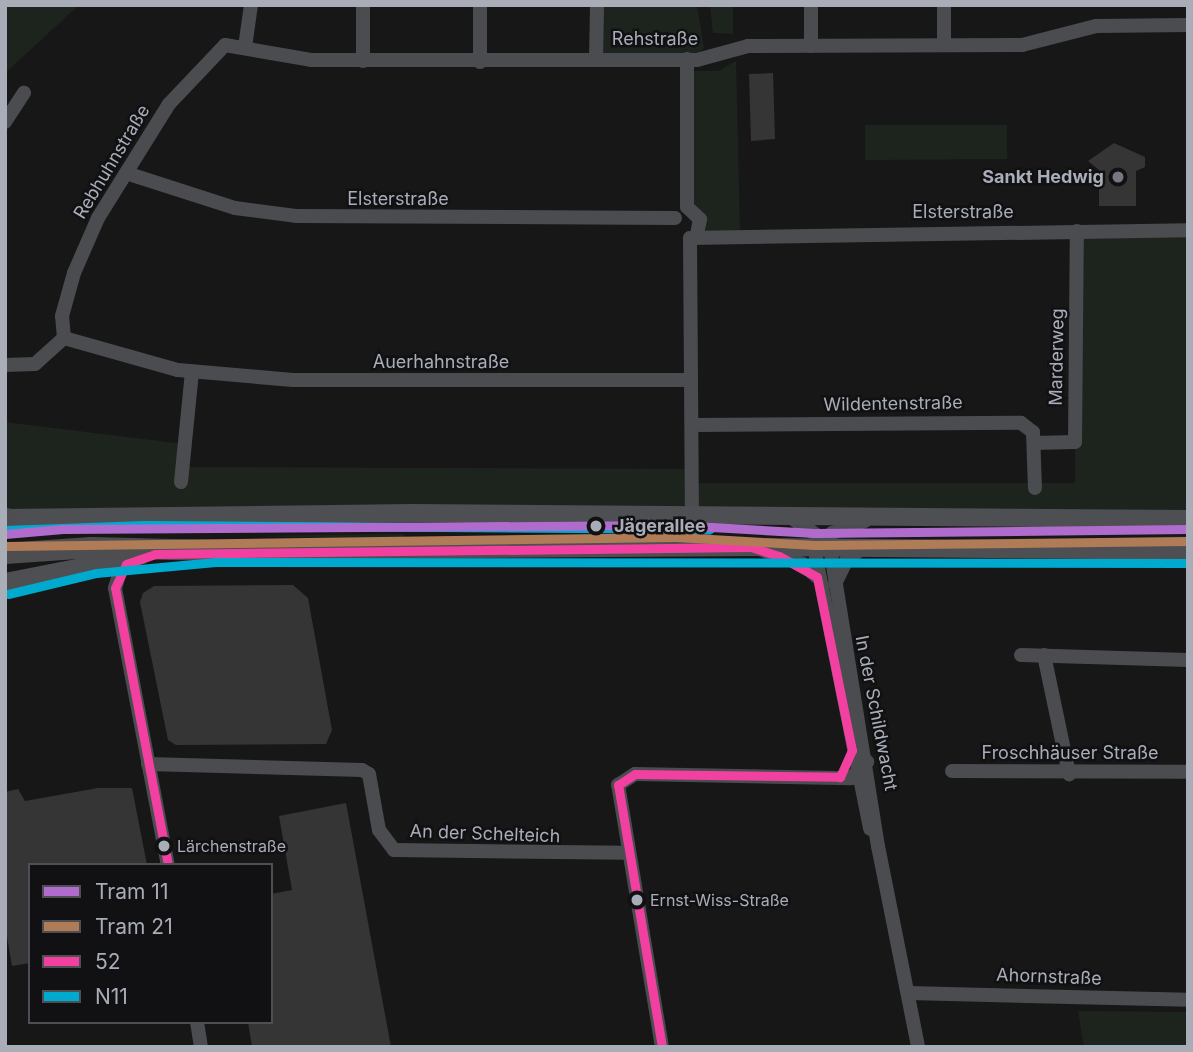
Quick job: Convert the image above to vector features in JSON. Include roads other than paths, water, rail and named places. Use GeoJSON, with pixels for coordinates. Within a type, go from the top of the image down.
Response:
{"type":"FeatureCollection","features":[{"type":"Feature","properties":{"kind":"highway"},"geometry":{"type":"LineString","coordinates":[[5,553],[92,547],[214,550]]}},
{"type":"Feature","properties":{"kind":"main road"},"geometry":{"type":"LineString","coordinates":[[6,518],[145,513],[793,519],[1188,519]]}},
{"type":"Feature","properties":{"kind":"main road"},"geometry":{"type":"LineString","coordinates":[[5,582],[81,563],[214,550],[823,545],[862,548],[1188,551]]}},
{"type":"Feature","properties":{"kind":"street"},"geometry":{"type":"LineString","coordinates":[[245,47],[251,5]]}},
{"type":"Feature","properties":{"kind":"street"},"geometry":{"type":"LineString","coordinates":[[363,5],[363,61]]}},
{"type":"Feature","properties":{"kind":"street"},"geometry":{"type":"LineString","coordinates":[[480,5],[480,62]]}},
{"type":"Feature","properties":{"kind":"street"},"geometry":{"type":"LineString","coordinates":[[596,59],[597,5]]}},
{"type":"Feature","properties":{"kind":"street"},"geometry":{"type":"LineString","coordinates":[[811,5],[811,46]]}},
{"type":"Feature","properties":{"kind":"street"},"geometry":{"type":"LineString","coordinates":[[944,5],[944,44]]}},
{"type":"Feature","properties":{"kind":"street","name":"Rehstraße"},"geometry":{"type":"LineString","coordinates":[[245,47],[311,60],[480,62],[687,59],[748,46],[1022,45],[1096,26],[1188,25]]}},
{"type":"Feature","properties":{"kind":"street","name":"Rebhuhnstraße"},"geometry":{"type":"LineString","coordinates":[[64,338],[62,316],[74,273],[126,173],[169,104],[219,49],[245,47]]}},
{"type":"Feature","properties":{"kind":"street"},"geometry":{"type":"LineString","coordinates":[[687,59],[687,207],[700,219],[694,236],[692,516],[711,548]]}},
{"type":"Feature","properties":{"kind":"street"},"geometry":{"type":"LineString","coordinates":[[5,122],[24,93]]}},
{"type":"Feature","properties":{"kind":"street","name":"Elsterstraße"},"geometry":{"type":"LineString","coordinates":[[126,173],[235,208],[297,216],[675,218]]}},
{"type":"Feature","properties":{"kind":"street"},"geometry":{"type":"LineString","coordinates":[[687,207],[675,218],[677,230],[694,236]]}},
{"type":"Feature","properties":{"kind":"street","name":"Elsterstraße"},"geometry":{"type":"LineString","coordinates":[[694,236],[1188,230]]}},
{"type":"Feature","properties":{"kind":"street","name":"Marderweg"},"geometry":{"type":"LineString","coordinates":[[1034,443],[1075,442],[1077,231]]}},
{"type":"Feature","properties":{"kind":"street"},"geometry":{"type":"LineString","coordinates":[[5,365],[35,364],[64,338]]}},
{"type":"Feature","properties":{"kind":"street","name":"Auerhahnstraße"},"geometry":{"type":"LineString","coordinates":[[64,338],[192,372],[359,382],[691,380]]}},
{"type":"Feature","properties":{"kind":"street"},"geometry":{"type":"LineString","coordinates":[[181,482],[192,372]]}},
{"type":"Feature","properties":{"kind":"street","name":"Wildentenstraße"},"geometry":{"type":"LineString","coordinates":[[694,425],[1021,423],[1033,432],[1034,443]]}},
{"type":"Feature","properties":{"kind":"street"},"geometry":{"type":"LineString","coordinates":[[1034,443],[1035,488]]}},
{"type":"Feature","properties":{"kind":"street"},"geometry":{"type":"LineString","coordinates":[[793,519],[823,545],[840,528],[881,517]]}},
{"type":"Feature","properties":{"kind":"street","name":"In der Schildwacht"},"geometry":{"type":"LineString","coordinates":[[823,545],[817,576],[858,778],[878,846]]}},
{"type":"Feature","properties":{"kind":"street","name":"In der Schildwacht"},"geometry":{"type":"LineString","coordinates":[[823,545],[834,588],[867,762],[878,846],[918,1047]]}},
{"type":"Feature","properties":{"kind":"street"},"geometry":{"type":"LineString","coordinates":[[751,547],[803,564],[817,576]]}},
{"type":"Feature","properties":{"kind":"street"},"geometry":{"type":"LineString","coordinates":[[834,588],[846,561],[862,548]]}},
{"type":"Feature","properties":{"kind":"street"},"geometry":{"type":"LineString","coordinates":[[115,588],[126,564],[155,554]]}},
{"type":"Feature","properties":{"kind":"street"},"geometry":{"type":"LineString","coordinates":[[81,563],[104,572],[115,588],[167,863]]}},
{"type":"Feature","properties":{"kind":"street"},"geometry":{"type":"LineString","coordinates":[[1021,655],[1188,660]]}},
{"type":"Feature","properties":{"kind":"street"},"geometry":{"type":"LineString","coordinates":[[1044,655],[1069,774]]}},
{"type":"Feature","properties":{"kind":"street","name":"In der Schildwacht"},"geometry":{"type":"LineString","coordinates":[[840,777],[852,750]]}},
{"type":"Feature","properties":{"kind":"street"},"geometry":{"type":"LineString","coordinates":[[662,1047],[616,797],[618,785],[628,776],[858,778],[867,762]]}},
{"type":"Feature","properties":{"kind":"street","name":"An der Schelteich"},"geometry":{"type":"LineString","coordinates":[[148,764],[362,770],[369,774],[379,830],[394,850],[626,853]]}},
{"type":"Feature","properties":{"kind":"street","name":"Froschhäuser Straße"},"geometry":{"type":"LineString","coordinates":[[952,771],[1069,774],[1188,772]]}},
{"type":"Feature","properties":{"kind":"street","name":"Ahornstraße"},"geometry":{"type":"LineString","coordinates":[[908,993],[1188,1000]]}},
{"type":"Feature","properties":{"kind":"street"},"geometry":{"type":"LineString","coordinates":[[197,1024],[201,1047]]}},
{"type":"Feature","properties":{"kind":"tram line","name":"11"},"geometry":{"type":"LineString","coordinates":[[5,534],[63,529],[676,525],[815,533],[1188,529]]}},
{"type":"Feature","properties":{"kind":"tram line","name":"21"},"geometry":{"type":"LineString","coordinates":[[6,546],[676,537],[815,545],[1188,541]]}},
{"type":"Feature","properties":{"kind":"place","name":"Sankt Hedwig"},"geometry":{"type":"Point","coordinates":[1118,177]}},
{"type":"Feature","properties":{"kind":"place","name":"Jägerallee"},"geometry":{"type":"Point","coordinates":[596,526]}},
{"type":"Feature","properties":{"kind":"place","name":"Lärchenstraße"},"geometry":{"type":"Point","coordinates":[164,846]}},
{"type":"Feature","properties":{"kind":"place","name":"Ernst-Wiss-Straße"},"geometry":{"type":"Point","coordinates":[637,900]}}]}
